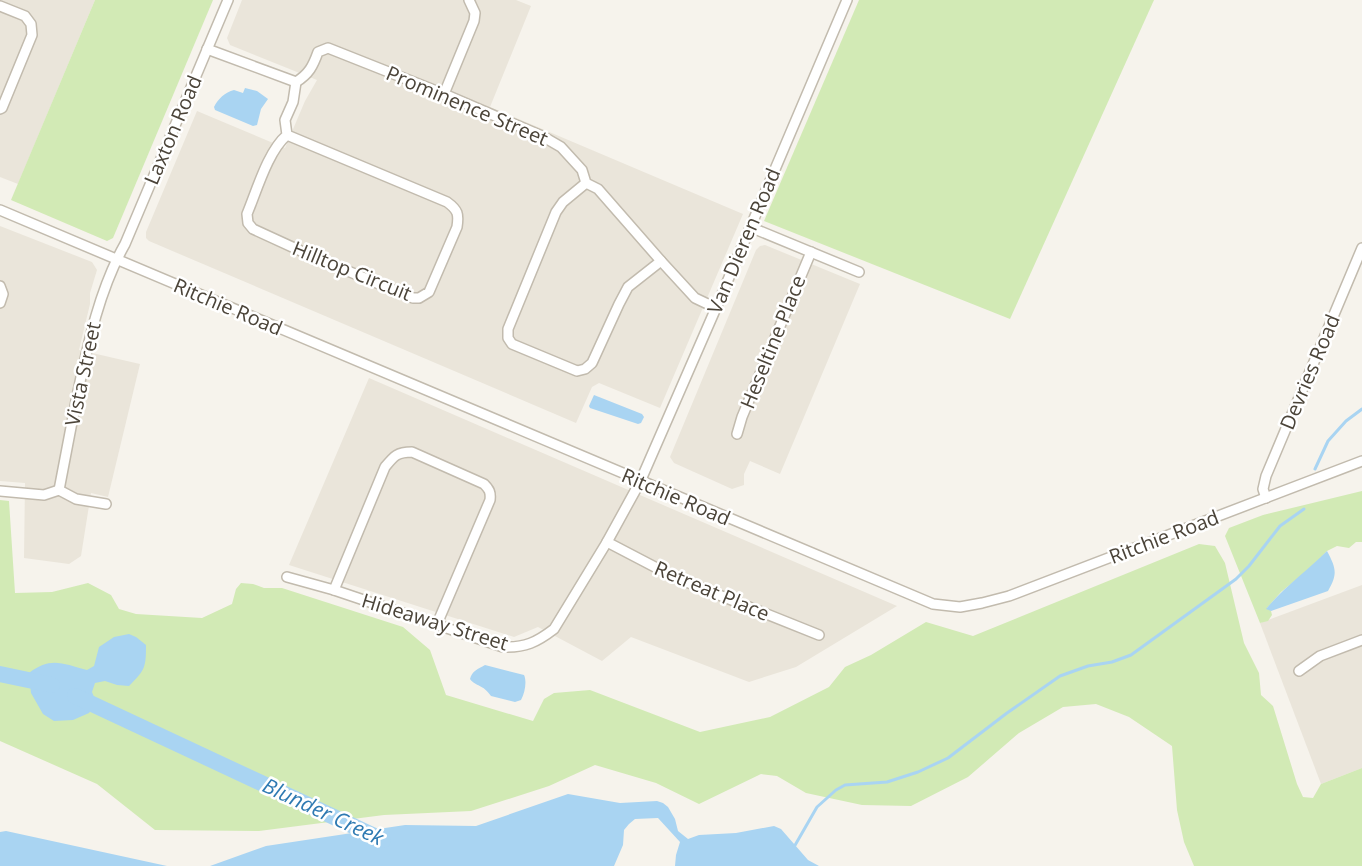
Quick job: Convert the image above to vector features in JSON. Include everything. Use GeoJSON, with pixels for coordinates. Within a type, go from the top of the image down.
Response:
{"type":"FeatureCollection","features":[{"type":"Feature","properties":{"kind":"street","name":"Laxton Road"},"geometry":{"type":"LineString","coordinates":[[116,260],[125,244],[228,0]]}},
{"type":"Feature","properties":{"kind":"street"},"geometry":{"type":"LineString","coordinates":[[444,94],[474,21],[475,13],[469,0]]}},
{"type":"Feature","properties":{"kind":"street","name":"Van Dieren Road"},"geometry":{"type":"LineString","coordinates":[[640,482],[847,0]]}},
{"type":"Feature","properties":{"kind":"street"},"geometry":{"type":"LineString","coordinates":[[0,6],[24,16],[31,24],[32,35],[0,109]]}},
{"type":"Feature","properties":{"kind":"street","name":"Prominence Street"},"geometry":{"type":"LineString","coordinates":[[296,82],[310,71],[318,52],[328,48],[542,136],[561,147],[582,170],[586,183],[598,189],[696,298],[716,308]]}},
{"type":"Feature","properties":{"kind":"street"},"geometry":{"type":"LineString","coordinates":[[207,49],[296,82]]}},
{"type":"Feature","properties":{"kind":"street","name":"Hilltop Circuit"},"geometry":{"type":"LineString","coordinates":[[287,135],[285,120],[293,102],[296,82]]}},
{"type":"Feature","properties":{"kind":"street","name":"Hilltop Circuit"},"geometry":{"type":"LineString","coordinates":[[287,135],[447,202],[456,208],[459,216],[457,227],[429,292],[419,298],[413,298],[253,229],[248,223],[247,214],[273,152],[279,141],[287,135]]}},
{"type":"Feature","properties":{"kind":"street"},"geometry":{"type":"LineString","coordinates":[[586,183],[563,202],[556,212],[508,329],[508,338],[512,344],[577,371],[585,369],[592,363],[628,287],[661,261]]}},
{"type":"Feature","properties":{"kind":"street","name":"Ritchie Road"},"geometry":{"type":"LineString","coordinates":[[0,210],[933,604],[960,607],[1010,596],[1362,461]]}},
{"type":"Feature","properties":{"kind":"street"},"geometry":{"type":"LineString","coordinates":[[750,227],[860,272]]}},
{"type":"Feature","properties":{"kind":"street","name":"Devries Road"},"geometry":{"type":"LineString","coordinates":[[1266,498],[1263,489],[1266,476],[1362,248]]}},
{"type":"Feature","properties":{"kind":"street","name":"Heseltine Place"},"geometry":{"type":"LineString","coordinates":[[737,434],[811,252]]}},
{"type":"Feature","properties":{"kind":"street","name":"Vista Street"},"geometry":{"type":"LineString","coordinates":[[59,490],[97,312],[116,260]]}},
{"type":"Feature","properties":{"kind":"street"},"geometry":{"type":"LineString","coordinates":[[0,286],[3,294],[0,303]]}},
{"type":"Feature","properties":{"kind":"street"},"geometry":{"type":"LineString","coordinates":[[334,590],[385,467],[394,456],[402,452],[412,452],[484,484],[491,494],[437,624]]}},
{"type":"Feature","properties":{"kind":"street","name":"Hideaway Street"},"geometry":{"type":"LineString","coordinates":[[287,577],[334,590],[503,646],[516,647],[532,643],[554,629],[607,542],[640,482]]}},
{"type":"Feature","properties":{"kind":"street"},"geometry":{"type":"LineString","coordinates":[[0,491],[44,495],[59,490],[76,499],[106,504]]}},
{"type":"Feature","properties":{"kind":"street","name":"Retreat Place"},"geometry":{"type":"LineString","coordinates":[[607,542],[674,577],[819,635]]}},
{"type":"Feature","properties":{"kind":"street"},"geometry":{"type":"LineString","coordinates":[[1299,671],[1320,656],[1362,640]]}},
{"type":"Feature","properties":{"kind":"shaded area"},"geometry":{"type":"Polygon","coordinates":[[[0,0],[95,0],[18,184],[0,177],[0,0]]]}},
{"type":"Feature","properties":{"kind":"shaded area"},"geometry":{"type":"Polygon","coordinates":[[[242,0],[516,0],[531,6],[490,107],[743,214],[660,408],[599,383],[592,387],[576,423],[149,241],[146,238],[146,232],[197,111],[285,148],[305,101],[317,80],[230,45],[227,38],[242,0]]]}},
{"type":"Feature","properties":{"kind":"shaded area"},"geometry":{"type":"Polygon","coordinates":[[[0,226],[92,262],[97,270],[79,350],[140,364],[108,497],[91,493],[81,556],[69,564],[24,558],[25,483],[0,481],[0,226]]]}},
{"type":"Feature","properties":{"kind":"shaded area"},"geometry":{"type":"Polygon","coordinates":[[[765,245],[860,284],[780,474],[750,461],[744,474],[744,485],[732,489],[674,463],[670,457],[756,250],[765,245]]]}},
{"type":"Feature","properties":{"kind":"shaded area"},"geometry":{"type":"Polygon","coordinates":[[[369,378],[897,606],[796,667],[749,682],[631,637],[602,661],[538,627],[514,637],[289,565],[369,378]]]}},
{"type":"Feature","properties":{"kind":"shaded area"},"geometry":{"type":"Polygon","coordinates":[[[1362,585],[1362,768],[1321,784],[1260,623],[1362,585]]]}},
{"type":"Feature","properties":{"kind":"green space"},"geometry":{"type":"Polygon","coordinates":[[[95,0],[213,0],[113,238],[107,241],[11,200],[95,0]]]}},
{"type":"Feature","properties":{"kind":"green space"},"geometry":{"type":"Polygon","coordinates":[[[859,0],[1154,0],[1010,319],[764,221],[859,0]]]}},
{"type":"Feature","properties":{"kind":"green space"},"geometry":{"type":"Polygon","coordinates":[[[1362,491],[1362,542],[1356,542],[1349,548],[1337,546],[1327,551],[1313,566],[1281,592],[1267,608],[1272,615],[1268,621],[1260,623],[1225,536],[1229,528],[1263,515],[1362,491]]]}},
{"type":"Feature","properties":{"kind":"green space"},"geometry":{"type":"Polygon","coordinates":[[[0,500],[9,501],[15,593],[52,592],[88,583],[111,595],[119,609],[136,614],[202,618],[232,604],[236,589],[241,583],[264,588],[282,588],[403,627],[430,650],[446,695],[533,721],[544,699],[554,693],[590,690],[700,732],[770,717],[829,687],[845,667],[871,655],[926,622],[973,636],[1199,544],[1215,546],[1225,563],[1244,643],[1259,673],[1261,695],[1273,706],[1303,797],[1313,798],[1321,784],[1362,768],[1362,866],[1194,866],[1184,842],[1177,810],[1172,746],[1129,717],[1096,704],[1063,707],[1019,733],[968,777],[911,806],[862,805],[806,793],[777,776],[761,774],[699,804],[656,783],[595,765],[549,786],[471,811],[384,815],[259,831],[155,830],[97,784],[0,741],[0,500]]]}},
{"type":"Feature","properties":{"kind":"water"},"geometry":{"type":"Polygon","coordinates":[[[245,88],[257,91],[268,99],[261,109],[257,125],[253,126],[215,110],[214,107],[228,92],[234,90],[243,93],[245,88]]]}},
{"type":"Feature","properties":{"kind":"water"},"geometry":{"type":"Polygon","coordinates":[[[594,395],[642,414],[644,417],[641,423],[638,424],[590,408],[594,395]]]}},
{"type":"Feature","properties":{"kind":"water"},"geometry":{"type":"Polygon","coordinates":[[[1327,551],[1335,571],[1328,591],[1271,611],[1266,609],[1281,593],[1327,551]]]}},
{"type":"Feature","properties":{"kind":"water"},"geometry":{"type":"Polygon","coordinates":[[[129,634],[146,645],[146,659],[144,668],[129,686],[105,681],[95,683],[92,692],[96,702],[89,713],[73,720],[54,721],[43,714],[31,693],[29,673],[51,663],[87,670],[94,666],[99,647],[114,637],[129,634]]]}},
{"type":"Feature","properties":{"kind":"water"},"geometry":{"type":"Polygon","coordinates":[[[485,665],[524,675],[525,687],[521,700],[515,702],[491,696],[485,689],[472,682],[470,679],[472,674],[485,665]]]}},
{"type":"Feature","properties":{"kind":"water"},"geometry":{"type":"Polygon","coordinates":[[[568,794],[620,803],[657,801],[663,803],[675,819],[678,831],[688,839],[699,835],[736,833],[774,826],[781,829],[808,860],[819,866],[675,866],[680,842],[658,818],[635,819],[629,824],[624,830],[623,845],[614,866],[210,866],[266,846],[405,825],[476,826],[568,794]]]}},
{"type":"Feature","properties":{"kind":"water"},"geometry":{"type":"Polygon","coordinates":[[[6,831],[167,866],[0,866],[0,832],[6,831]]]}},
{"type":"Feature","properties":{"kind":"waterway"},"geometry":{"type":"LineString","coordinates":[[1315,469],[1328,441],[1346,421],[1362,409]]}},
{"type":"Feature","properties":{"kind":"waterway"},"geometry":{"type":"LineString","coordinates":[[794,847],[817,807],[836,790],[845,785],[887,782],[918,772],[948,758],[1060,676],[1131,655],[1236,579],[1280,526],[1304,509]]}},
{"type":"Feature","properties":{"kind":"waterway","name":"Blunder Creek"},"geometry":{"type":"LineString","coordinates":[[0,674],[52,685]]}},
{"type":"Feature","properties":{"kind":"waterway","name":"Blunder Creek"},"geometry":{"type":"LineString","coordinates":[[75,696],[383,840]]}}]}
